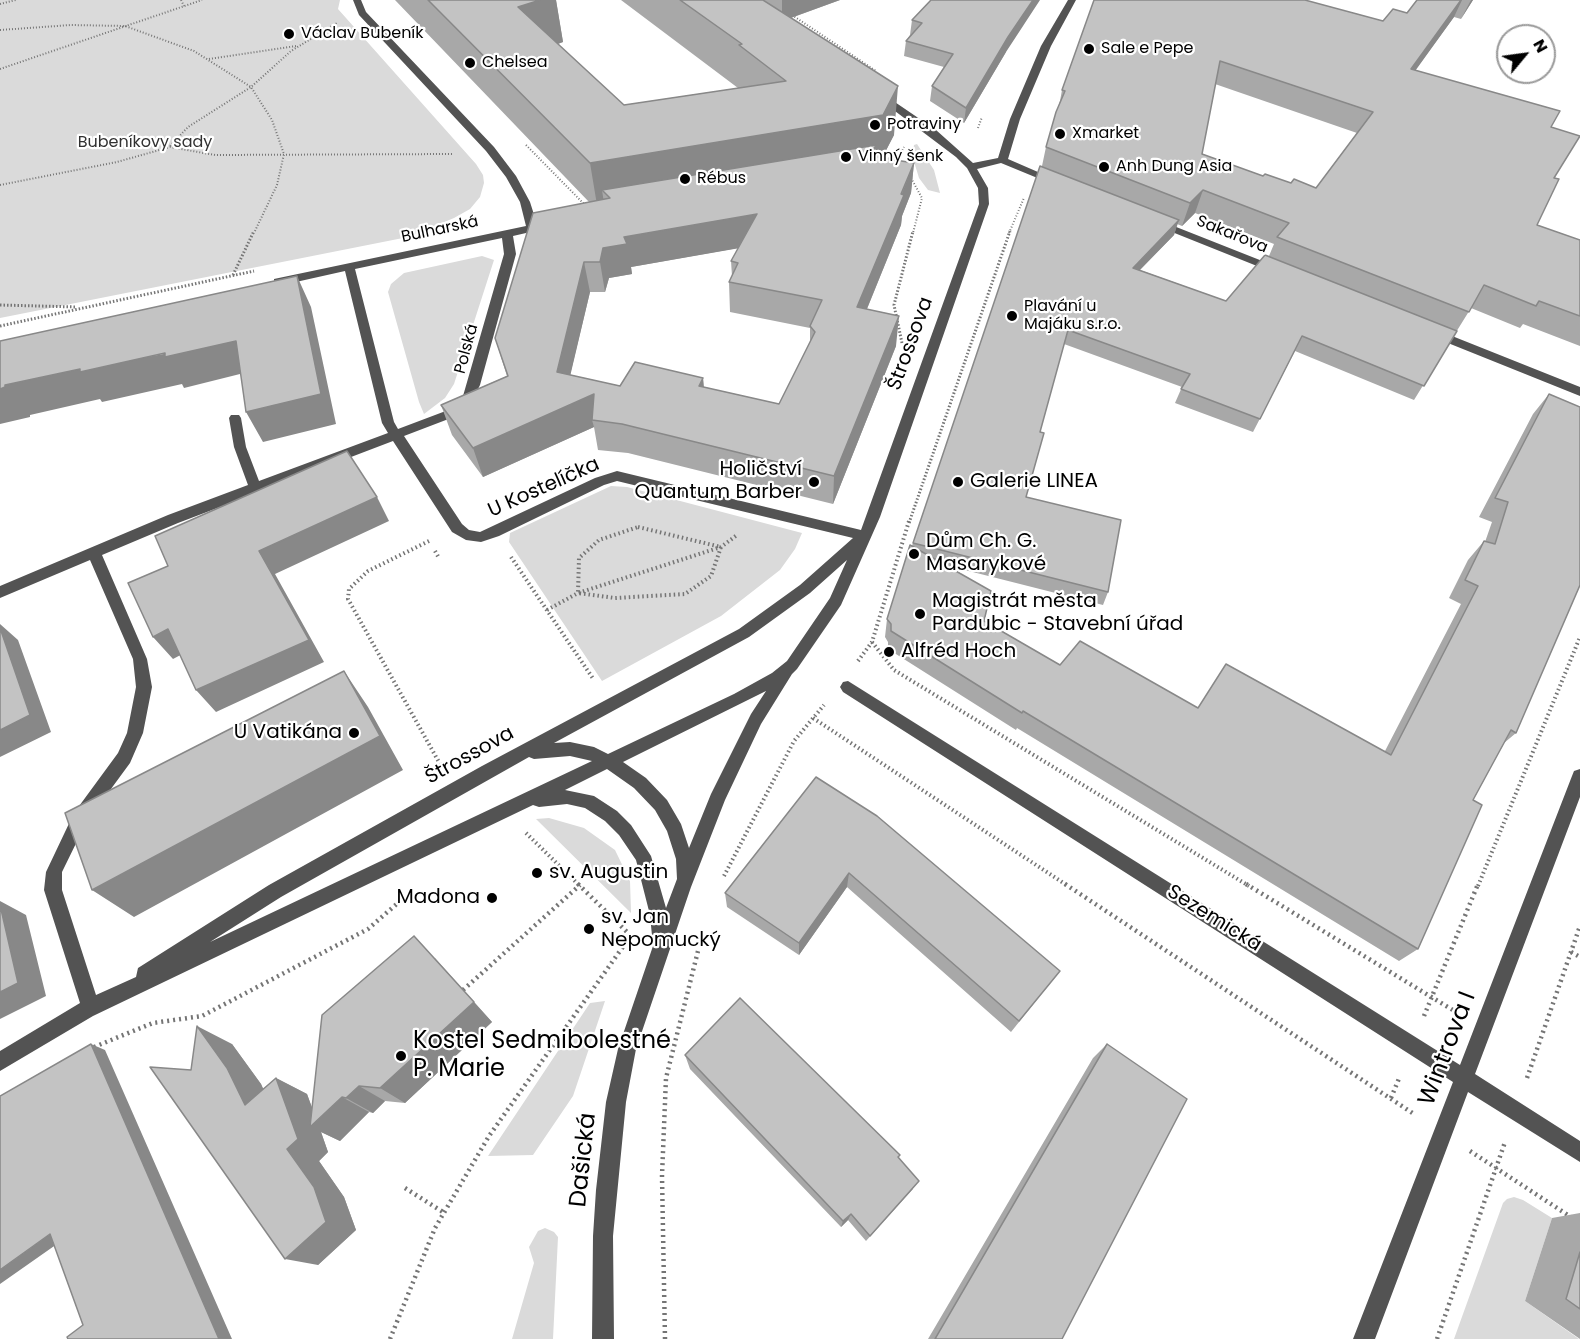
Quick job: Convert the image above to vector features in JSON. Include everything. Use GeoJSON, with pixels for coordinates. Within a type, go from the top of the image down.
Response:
{"type":"FeatureCollection","features":[{"type":"Feature","properties":{"kind":"street"},"geometry":{"type":"LineString","coordinates":[[357,0],[363,13],[490,149],[511,176],[520,192],[532,228]]}},
{"type":"Feature","properties":{"kind":"street"},"geometry":{"type":"LineString","coordinates":[[1002,160],[1015,119],[1046,46],[1072,0]]}},
{"type":"Feature","properties":{"kind":"street"},"geometry":{"type":"LineString","coordinates":[[874,92],[945,141],[971,167],[1002,160],[1072,188]]}},
{"type":"Feature","properties":{"kind":"street","name":"Štrossova"},"geometry":{"type":"LineString","coordinates":[[91,1008],[739,699],[777,677],[792,665],[826,620],[865,536],[980,220],[984,204],[983,188],[971,167]]}},
{"type":"Feature","properties":{"kind":"street","name":"Sakařova"},"geometry":{"type":"LineString","coordinates":[[1149,219],[1293,277]]}},
{"type":"Feature","properties":{"kind":"street","name":"Bulharská"},"geometry":{"type":"LineString","coordinates":[[268,284],[507,232],[555,224]]}},
{"type":"Feature","properties":{"kind":"street","name":"Polská"},"geometry":{"type":"LineString","coordinates":[[0,592],[255,487],[455,412],[468,398],[474,385],[510,254],[507,232]]}},
{"type":"Feature","properties":{"kind":"street"},"geometry":{"type":"LineString","coordinates":[[349,266],[385,413],[394,434]]}},
{"type":"Feature","properties":{"kind":"street"},"geometry":{"type":"LineString","coordinates":[[1425,330],[1580,392]]}},
{"type":"Feature","properties":{"kind":"street"},"geometry":{"type":"LineString","coordinates":[[235,418],[240,447],[255,487]]}},
{"type":"Feature","properties":{"kind":"street","name":"U Kostelíčka"},"geometry":{"type":"LineString","coordinates":[[394,434],[457,528],[466,536],[474,538],[494,532],[600,481],[617,476],[865,536]]}},
{"type":"Feature","properties":{"kind":"street","name":"Štrossova"},"geometry":{"type":"LineString","coordinates":[[0,1062],[91,1008],[275,891],[488,771],[744,633],[805,589],[865,536]]}},
{"type":"Feature","properties":{"kind":"street"},"geometry":{"type":"LineString","coordinates":[[91,1008],[53,890],[54,872],[80,818],[124,758],[137,725],[144,687],[140,659],[94,552]]}},
{"type":"Feature","properties":{"kind":"street","name":"Dašická"},"geometry":{"type":"LineString","coordinates":[[603,1339],[603,1236],[616,1102],[627,1049],[682,887],[717,799],[766,702],[792,665]]}},
{"type":"Feature","properties":{"kind":"street","name":"Sezemická"},"geometry":{"type":"LineString","coordinates":[[848,687],[1580,1152]]}},
{"type":"Feature","properties":{"kind":"street","name":"Dašická"},"geometry":{"type":"LineString","coordinates":[[488,771],[527,754],[557,748],[582,751],[609,761],[627,772],[652,793],[675,829],[684,859],[682,887]]}},
{"type":"Feature","properties":{"kind":"street","name":"Wintrova I"},"geometry":{"type":"LineString","coordinates":[[1364,1339],[1580,777]]}},
{"type":"Feature","properties":{"kind":"street","name":"Štrossova"},"geometry":{"type":"LineString","coordinates":[[509,809],[539,800],[567,797],[588,801],[611,816],[637,845],[648,870],[656,898],[661,931],[660,950]]}},
{"type":"Feature","properties":{"kind":"path"},"geometry":{"type":"LineString","coordinates":[[0,4],[16,0]]}},
{"type":"Feature","properties":{"kind":"path"},"geometry":{"type":"LineString","coordinates":[[181,0],[184,6]]}},
{"type":"Feature","properties":{"kind":"path"},"geometry":{"type":"LineString","coordinates":[[0,69],[202,0]]}},
{"type":"Feature","properties":{"kind":"path"},"geometry":{"type":"LineString","coordinates":[[789,13],[877,71]]}},
{"type":"Feature","properties":{"kind":"path"},"geometry":{"type":"LineString","coordinates":[[170,147],[188,128],[251,87],[291,51],[339,22]]}},
{"type":"Feature","properties":{"kind":"path"},"geometry":{"type":"LineString","coordinates":[[0,30],[70,25],[124,26],[177,43],[208,59],[251,87],[272,120],[284,154],[277,185],[232,275]]}},
{"type":"Feature","properties":{"kind":"path"},"geometry":{"type":"LineString","coordinates":[[208,59],[301,45]]}},
{"type":"Feature","properties":{"kind":"path"},"geometry":{"type":"LineString","coordinates":[[875,160],[899,156],[908,141]]}},
{"type":"Feature","properties":{"kind":"path"},"geometry":{"type":"LineString","coordinates":[[524,143],[583,204],[592,209]]}},
{"type":"Feature","properties":{"kind":"path"},"geometry":{"type":"LineString","coordinates":[[0,185],[117,162],[170,147],[215,155],[474,154],[490,149]]}},
{"type":"Feature","properties":{"kind":"path"},"geometry":{"type":"LineString","coordinates":[[887,158],[891,167]]}},
{"type":"Feature","properties":{"kind":"path"},"geometry":{"type":"LineString","coordinates":[[903,346],[894,305],[922,198],[909,176]]}},
{"type":"Feature","properties":{"kind":"path"},"geometry":{"type":"LineString","coordinates":[[854,667],[872,642],[908,525],[1018,208],[1031,193]]}},
{"type":"Feature","properties":{"kind":"path"},"geometry":{"type":"LineString","coordinates":[[0,326],[255,271]]}},
{"type":"Feature","properties":{"kind":"path"},"geometry":{"type":"LineString","coordinates":[[0,305],[86,307]]}},
{"type":"Feature","properties":{"kind":"path"},"geometry":{"type":"LineString","coordinates":[[547,610],[578,593],[721,547],[757,520],[765,511]]}},
{"type":"Feature","properties":{"kind":"path"},"geometry":{"type":"LineString","coordinates":[[578,593],[579,558],[599,540],[638,527],[721,547]]}},
{"type":"Feature","properties":{"kind":"path"},"geometry":{"type":"LineString","coordinates":[[423,532],[439,558]]}},
{"type":"Feature","properties":{"kind":"path"},"geometry":{"type":"LineString","coordinates":[[494,532],[600,689]]}},
{"type":"Feature","properties":{"kind":"path"},"geometry":{"type":"LineString","coordinates":[[429,542],[368,571],[356,580],[349,590],[348,599],[446,773]]}},
{"type":"Feature","properties":{"kind":"path"},"geometry":{"type":"LineString","coordinates":[[578,593],[615,598],[685,594],[711,576],[721,547]]}},
{"type":"Feature","properties":{"kind":"path"},"geometry":{"type":"LineString","coordinates":[[888,591],[898,594]]}},
{"type":"Feature","properties":{"kind":"path"},"geometry":{"type":"LineString","coordinates":[[813,718],[1391,1098],[1580,637]]}},
{"type":"Feature","properties":{"kind":"path"},"geometry":{"type":"LineString","coordinates":[[872,642],[894,670],[1483,1028]]}},
{"type":"Feature","properties":{"kind":"path"},"geometry":{"type":"LineString","coordinates":[[718,887],[794,741],[827,701]]}},
{"type":"Feature","properties":{"kind":"path"},"geometry":{"type":"LineString","coordinates":[[390,1339],[443,1212],[489,1136],[631,936],[518,826]]}},
{"type":"Feature","properties":{"kind":"path"},"geometry":{"type":"LineString","coordinates":[[463,990],[580,885]]}},
{"type":"Feature","properties":{"kind":"path"},"geometry":{"type":"LineString","coordinates":[[102,1042],[153,1023],[202,1016],[368,929],[411,892]]}},
{"type":"Feature","properties":{"kind":"path"},"geometry":{"type":"LineString","coordinates":[[1533,1060],[1580,926]]}},
{"type":"Feature","properties":{"kind":"path"},"geometry":{"type":"LineString","coordinates":[[664,1339],[662,1176],[666,1078],[698,949]]}},
{"type":"Feature","properties":{"kind":"path"},"geometry":{"type":"LineString","coordinates":[[1571,952],[1580,957]]}},
{"type":"Feature","properties":{"kind":"path"},"geometry":{"type":"LineString","coordinates":[[1437,1339],[1496,1167],[1580,1223]]}},
{"type":"Feature","properties":{"kind":"path"},"geometry":{"type":"LineString","coordinates":[[405,1188],[443,1212]]}},
{"type":"Feature","properties":{"kind":"green space","name":"Bubeníkovy sady"},"geometry":{"type":"Polygon","coordinates":[[[0,0],[340,0],[338,9],[476,164],[483,175],[484,183],[480,197],[470,209],[454,218],[408,237],[0,318],[0,0]]]}},
{"type":"Feature","properties":{"kind":"green space"},"geometry":{"type":"Polygon","coordinates":[[[917,144],[934,170],[940,193],[928,190],[919,178],[912,155],[914,145],[917,144]]]}},
{"type":"Feature","properties":{"kind":"green space"},"geometry":{"type":"Polygon","coordinates":[[[482,256],[494,260],[454,384],[445,398],[424,414],[388,292],[391,284],[404,273],[482,256]]]}},
{"type":"Feature","properties":{"kind":"green space"},"geometry":{"type":"Polygon","coordinates":[[[611,486],[627,487],[802,533],[795,549],[780,570],[721,616],[602,681],[509,542],[510,533],[611,486]]]}},
{"type":"Feature","properties":{"kind":"green space"},"geometry":{"type":"Polygon","coordinates":[[[549,818],[584,828],[615,850],[630,881],[631,913],[536,819],[549,818]]]}},
{"type":"Feature","properties":{"kind":"green space"},"geometry":{"type":"Polygon","coordinates":[[[605,1001],[573,1096],[533,1155],[488,1156],[590,1003],[605,1001]]]}},
{"type":"Feature","properties":{"kind":"green space"},"geometry":{"type":"Polygon","coordinates":[[[1514,1197],[1552,1218],[1525,1301],[1579,1339],[1454,1339],[1503,1203],[1514,1197]]]}},
{"type":"Feature","properties":{"kind":"green space"},"geometry":{"type":"Polygon","coordinates":[[[545,1228],[554,1232],[558,1237],[553,1339],[512,1339],[534,1263],[529,1247],[538,1231],[545,1228]]]}},
{"type":"Feature","properties":{"kind":"building"},"geometry":{"type":"Polygon","coordinates":[[[428,0],[540,0],[518,7],[624,105],[786,81],[739,45],[742,44],[680,0],[763,0],[898,86],[883,115],[590,163],[428,0]]]}},
{"type":"Feature","properties":{"kind":"building"},"geometry":{"type":"Polygon","coordinates":[[[931,0],[1033,0],[966,108],[932,86],[953,54],[906,41],[922,23],[912,20],[931,0]]]}},
{"type":"Feature","properties":{"kind":"building"},"geometry":{"type":"Polygon","coordinates":[[[1094,0],[1305,0],[1383,21],[1393,9],[1407,13],[1417,0],[1461,0],[1411,69],[1560,111],[1551,127],[1580,136],[1554,178],[1559,179],[1537,225],[1580,240],[1580,316],[1539,301],[1536,306],[1484,285],[1469,312],[1277,237],[1289,223],[1203,190],[1190,203],[1046,147],[1065,91],[1062,90],[1094,0]],[[1220,61],[1202,154],[1263,176],[1265,174],[1291,183],[1294,179],[1316,188],[1373,112],[1220,61]]]}},
{"type":"Feature","properties":{"kind":"building"},"geometry":{"type":"Polygon","coordinates":[[[876,145],[870,156],[914,163],[901,194],[904,195],[857,307],[899,316],[834,476],[622,424],[592,420],[594,394],[473,448],[441,405],[508,376],[495,338],[533,213],[610,198],[602,190],[876,145]],[[757,214],[624,237],[627,244],[603,248],[600,262],[584,262],[557,372],[620,386],[635,362],[703,378],[699,386],[779,404],[815,332],[810,326],[822,300],[729,282],[738,263],[731,261],[757,214]]]}},
{"type":"Feature","properties":{"kind":"building"},"geometry":{"type":"Polygon","coordinates":[[[1040,166],[1179,220],[1133,268],[1226,301],[1265,255],[1457,331],[1424,386],[1302,336],[1260,419],[1181,389],[1190,374],[1068,330],[1040,432],[1044,433],[1026,497],[1121,520],[1108,592],[913,543],[1040,166]]]}},
{"type":"Feature","properties":{"kind":"building"},"geometry":{"type":"Polygon","coordinates":[[[297,276],[321,394],[246,412],[236,341],[165,357],[165,353],[80,372],[80,369],[5,385],[0,389],[0,341],[297,276]]]}},
{"type":"Feature","properties":{"kind":"building"},"geometry":{"type":"Polygon","coordinates":[[[1549,394],[1580,407],[1580,585],[1516,733],[1511,730],[1473,800],[1482,805],[1418,949],[1023,711],[1022,713],[891,631],[891,624],[887,619],[910,545],[991,591],[984,621],[1060,665],[1080,641],[1198,708],[1226,664],[1391,755],[1478,586],[1465,580],[1484,541],[1495,544],[1508,502],[1495,498],[1549,394]]]}},
{"type":"Feature","properties":{"kind":"building"},"geometry":{"type":"Polygon","coordinates":[[[347,451],[377,497],[259,551],[309,640],[196,690],[168,629],[153,637],[128,583],[168,566],[155,536],[347,451]]]}},
{"type":"Feature","properties":{"kind":"building"},"geometry":{"type":"Polygon","coordinates":[[[0,628],[30,715],[0,730],[0,628]]]}},
{"type":"Feature","properties":{"kind":"building"},"geometry":{"type":"Polygon","coordinates":[[[344,671],[380,736],[92,890],[65,813],[344,671]]]}},
{"type":"Feature","properties":{"kind":"building"},"geometry":{"type":"Polygon","coordinates":[[[816,777],[877,816],[1060,971],[1019,1021],[849,873],[799,943],[725,893],[816,777]]]}},
{"type":"Feature","properties":{"kind":"building"},"geometry":{"type":"Polygon","coordinates":[[[0,905],[18,983],[0,992],[0,905]]]}},
{"type":"Feature","properties":{"kind":"building","name":"Kostel Sedmibolestné P. Marie"},"geometry":{"type":"Polygon","coordinates":[[[414,936],[474,1002],[380,1088],[359,1086],[346,1098],[342,1097],[310,1127],[322,1015],[414,936]]]}},
{"type":"Feature","properties":{"kind":"building"},"geometry":{"type":"Polygon","coordinates":[[[740,998],[900,1155],[898,1157],[919,1181],[870,1236],[851,1214],[843,1221],[685,1055],[740,998]]]}},
{"type":"Feature","properties":{"kind":"building"},"geometry":{"type":"Polygon","coordinates":[[[197,1026],[227,1068],[245,1105],[276,1078],[298,1139],[287,1149],[314,1187],[326,1222],[285,1259],[150,1067],[191,1070],[197,1026]]]}},
{"type":"Feature","properties":{"kind":"building"},"geometry":{"type":"Polygon","coordinates":[[[91,1044],[219,1339],[68,1339],[67,1337],[83,1325],[50,1234],[0,1270],[0,1096],[91,1044]]]}},
{"type":"Feature","properties":{"kind":"building"},"geometry":{"type":"Polygon","coordinates":[[[1107,1044],[1187,1099],[1062,1339],[935,1339],[1107,1044]]]}},
{"type":"Feature","properties":{"kind":"building"},"geometry":{"type":"Polygon","coordinates":[[[1580,1252],[1580,1309],[1566,1299],[1580,1252]]]}},
{"type":"Feature","properties":{"kind":"place","name":"Václav Bubeník"},"geometry":{"type":"Point","coordinates":[289,34]}},
{"type":"Feature","properties":{"kind":"place","name":"Sale e Pepe"},"geometry":{"type":"Point","coordinates":[1089,49]}},
{"type":"Feature","properties":{"kind":"place","name":"Chelsea"},"geometry":{"type":"Point","coordinates":[470,63]}},
{"type":"Feature","properties":{"kind":"place","name":"Potraviny"},"geometry":{"type":"Point","coordinates":[875,125]}},
{"type":"Feature","properties":{"kind":"place","name":"Xmarket"},"geometry":{"type":"Point","coordinates":[1060,134]}},
{"type":"Feature","properties":{"kind":"place","name":"Vinný šenk"},"geometry":{"type":"Point","coordinates":[846,157]}},
{"type":"Feature","properties":{"kind":"place","name":"Anh Dung Asia"},"geometry":{"type":"Point","coordinates":[1104,167]}},
{"type":"Feature","properties":{"kind":"place","name":"Rébus"},"geometry":{"type":"Point","coordinates":[685,179]}},
{"type":"Feature","properties":{"kind":"place","name":"Plavání u Majáku s.r.o."},"geometry":{"type":"Point","coordinates":[1012,316]}},
{"type":"Feature","properties":{"kind":"place","name":"Holičství Quantum Barber"},"geometry":{"type":"Point","coordinates":[814,482]}},
{"type":"Feature","properties":{"kind":"place","name":"Galerie LINEA"},"geometry":{"type":"Point","coordinates":[958,482]}},
{"type":"Feature","properties":{"kind":"place","name":"Dům Ch. G. Masarykové"},"geometry":{"type":"Point","coordinates":[914,554]}},
{"type":"Feature","properties":{"kind":"place","name":"Magistrát města Pardubic - Stavební úřad"},"geometry":{"type":"Point","coordinates":[920,614]}},
{"type":"Feature","properties":{"kind":"place","name":"Alfréd Hoch"},"geometry":{"type":"Point","coordinates":[889,652]}},
{"type":"Feature","properties":{"kind":"place","name":"U Vatikána"},"geometry":{"type":"Point","coordinates":[354,733]}},
{"type":"Feature","properties":{"kind":"place","name":"sv. Augustin"},"geometry":{"type":"Point","coordinates":[537,873]}},
{"type":"Feature","properties":{"kind":"place","name":"Madona"},"geometry":{"type":"Point","coordinates":[492,898]}},
{"type":"Feature","properties":{"kind":"place","name":"sv. Jan Nepomucký"},"geometry":{"type":"Point","coordinates":[589,929]}},
{"type":"Feature","properties":{"kind":"place","name":"Kostel Sedmibolestné P. Marie"},"geometry":{"type":"Point","coordinates":[401,1056]}}]}
